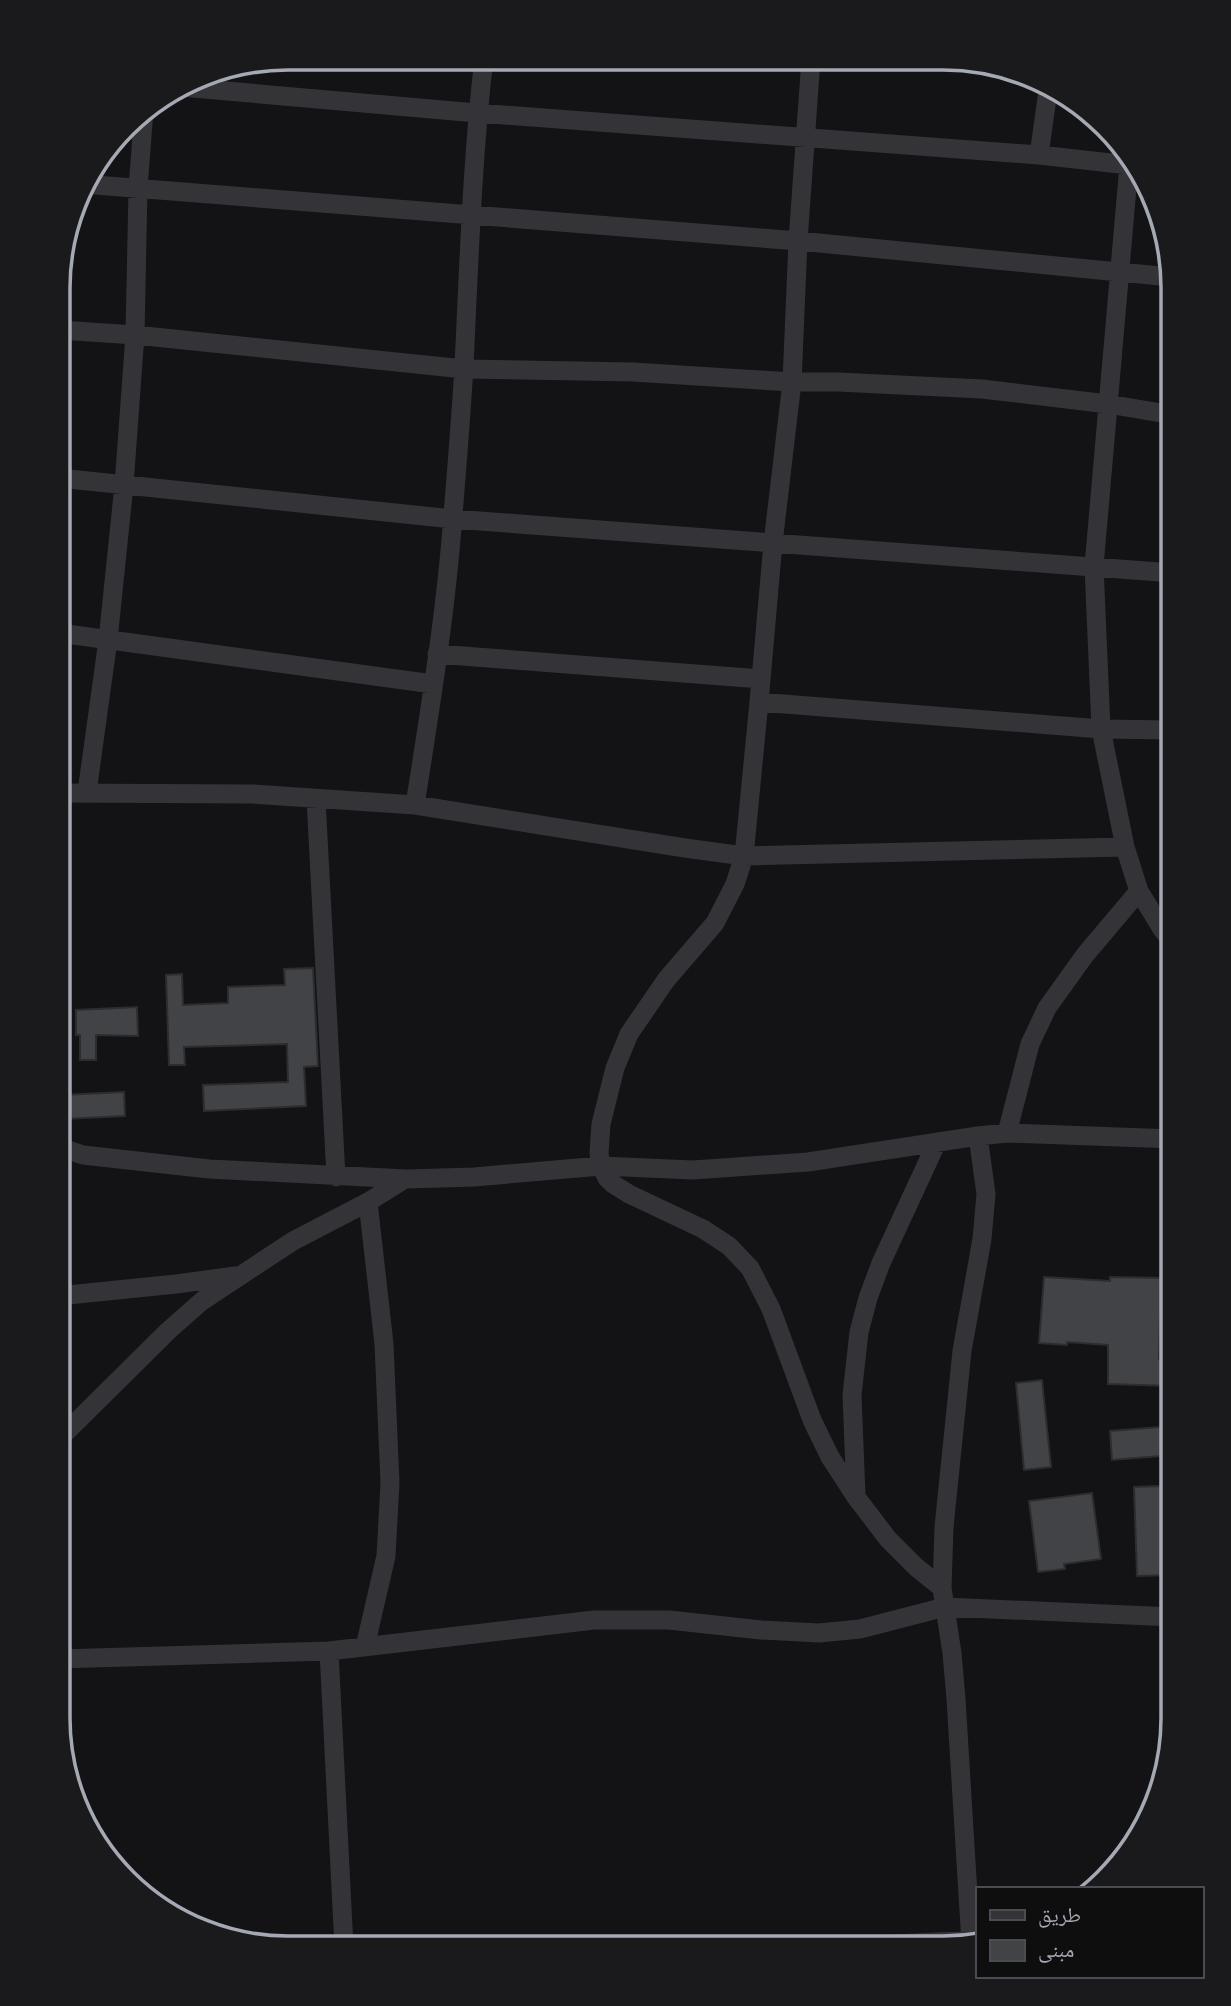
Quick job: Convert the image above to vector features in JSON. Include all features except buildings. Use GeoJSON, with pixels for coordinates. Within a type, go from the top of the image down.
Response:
{"type":"FeatureCollection","features":[{"type":"Feature","properties":{"kind":"street"},"geometry":{"type":"LineString","coordinates":[[415,805],[453,519],[464,369],[470,215],[482,70]]}},
{"type":"Feature","properties":{"kind":"street"},"geometry":{"type":"LineString","coordinates":[[810,70],[792,382],[773,543],[744,856],[715,923],[666,980],[629,1034],[615,1068],[601,1124],[599,1153],[601,1166],[613,1184],[703,1229],[729,1246],[750,1268],[762,1287],[812,1420],[830,1457],[888,1539],[944,1597]]}},
{"type":"Feature","properties":{"kind":"street"},"geometry":{"type":"LineString","coordinates":[[200,90],[1039,155],[1122,164]]}},
{"type":"Feature","properties":{"kind":"street"},"geometry":{"type":"LineString","coordinates":[[1039,155],[1047,97]]}},
{"type":"Feature","properties":{"kind":"street"},"geometry":{"type":"LineString","coordinates":[[87,792],[108,640],[124,485],[135,335],[138,188],[143,125]]}},
{"type":"Feature","properties":{"kind":"street"},"geometry":{"type":"LineString","coordinates":[[1128,174],[1094,566],[1101,729],[1125,847],[1139,891],[1161,927]]}},
{"type":"Feature","properties":{"kind":"street"},"geometry":{"type":"LineString","coordinates":[[96,185],[799,241],[1160,275]]}},
{"type":"Feature","properties":{"kind":"street"},"geometry":{"type":"LineString","coordinates":[[70,331],[464,369],[632,372],[792,382],[982,389],[1161,413]]}},
{"type":"Feature","properties":{"kind":"street"},"geometry":{"type":"LineString","coordinates":[[70,479],[453,519],[1161,572]]}},
{"type":"Feature","properties":{"kind":"street"},"geometry":{"type":"LineString","coordinates":[[70,635],[433,684]]}},
{"type":"Feature","properties":{"kind":"street"},"geometry":{"type":"LineString","coordinates":[[437,654],[761,679]]}},
{"type":"Feature","properties":{"kind":"street"},"geometry":{"type":"LineString","coordinates":[[760,702],[1101,729],[1161,730]]}},
{"type":"Feature","properties":{"kind":"street"},"geometry":{"type":"LineString","coordinates":[[70,793],[252,794],[415,805],[744,856],[1125,847]]}},
{"type":"Feature","properties":{"kind":"street"},"geometry":{"type":"LineString","coordinates":[[316,799],[336,1177]]}},
{"type":"Feature","properties":{"kind":"street"},"geometry":{"type":"LineString","coordinates":[[1007,1133],[1030,1044],[1047,1008],[1085,956],[1139,891]]}},
{"type":"Feature","properties":{"kind":"street"},"geometry":{"type":"LineString","coordinates":[[70,1151],[83,1156],[209,1168],[406,1179],[474,1177],[601,1166],[693,1170],[808,1162],[1007,1133],[1161,1139]]}},
{"type":"Feature","properties":{"kind":"street"},"geometry":{"type":"LineString","coordinates":[[973,1934],[961,1749],[944,1597],[944,1527],[962,1351],[982,1239],[986,1194],[978,1136]]}},
{"type":"Feature","properties":{"kind":"street"},"geometry":{"type":"LineString","coordinates":[[856,1497],[852,1395],[859,1332],[881,1263],[937,1142]]}},
{"type":"Feature","properties":{"kind":"street"},"geometry":{"type":"LineString","coordinates":[[70,1428],[202,1301],[293,1241],[406,1179]]}},
{"type":"Feature","properties":{"kind":"street"},"geometry":{"type":"LineString","coordinates":[[365,1647],[386,1556],[390,1483],[384,1344],[368,1202]]}},
{"type":"Feature","properties":{"kind":"street"},"geometry":{"type":"LineString","coordinates":[[70,1295],[239,1276]]}},
{"type":"Feature","properties":{"kind":"street"},"geometry":{"type":"LineString","coordinates":[[70,1659],[329,1651],[594,1620],[669,1620],[761,1630],[840,1632],[860,1629],[944,1597],[1161,1616]]}},
{"type":"Feature","properties":{"kind":"street"},"geometry":{"type":"LineString","coordinates":[[329,1651],[343,1936]]}}]}
